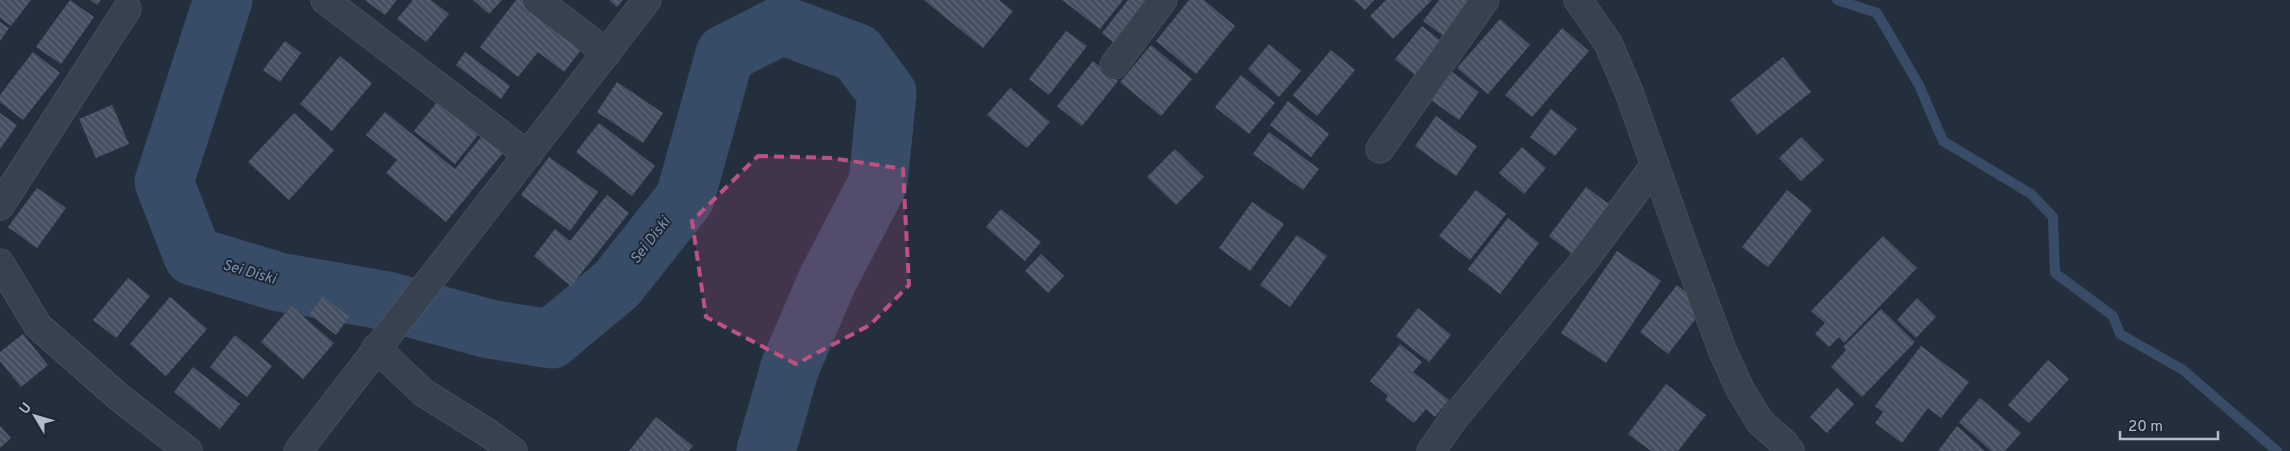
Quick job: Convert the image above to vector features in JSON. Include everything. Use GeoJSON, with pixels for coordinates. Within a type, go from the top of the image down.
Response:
{"type":"FeatureCollection","features":[{"type":"Feature","properties":{"kind":"street"},"geometry":{"type":"LineString","coordinates":[[325,0],[528,155]]}},
{"type":"Feature","properties":{"kind":"street"},"geometry":{"type":"LineString","coordinates":[[538,0],[607,53]]}},
{"type":"Feature","properties":{"kind":"street"},"geometry":{"type":"LineString","coordinates":[[298,451],[647,0]]}},
{"type":"Feature","properties":{"kind":"street"},"geometry":{"type":"LineString","coordinates":[[1114,65],[1163,0]]}},
{"type":"Feature","properties":{"kind":"street"},"geometry":{"type":"LineString","coordinates":[[1380,149],[1485,0]]}},
{"type":"Feature","properties":{"kind":"street"},"geometry":{"type":"LineString","coordinates":[[1578,0],[1608,43],[1629,92],[1723,352],[1740,389],[1760,422],[1784,449]]}},
{"type":"Feature","properties":{"kind":"street"},"geometry":{"type":"LineString","coordinates":[[0,206],[127,9]]}},
{"type":"Feature","properties":{"kind":"street"},"geometry":{"type":"LineString","coordinates":[[1431,451],[1455,417],[1583,262],[1655,165]]}},
{"type":"Feature","properties":{"kind":"street"},"geometry":{"type":"LineString","coordinates":[[0,264],[8,296],[38,326],[120,398],[188,451]]}},
{"type":"Feature","properties":{"kind":"street"},"geometry":{"type":"LineString","coordinates":[[376,348],[424,393],[513,451]]}},
{"type":"Feature","properties":{"kind":"highlighted area"},"geometry":{"type":"Polygon","coordinates":[[[758,156],[832,158],[903,169],[909,285],[870,325],[796,364],[706,317],[692,221],[758,156]]]}},
{"type":"Feature","properties":{"kind":"building"},"geometry":{"type":"Polygon","coordinates":[[[0,0],[31,0],[11,26],[0,18],[0,0]]]}},
{"type":"Feature","properties":{"kind":"building"},"geometry":{"type":"Polygon","coordinates":[[[70,0],[94,17],[61,64],[36,47],[70,0]]]}},
{"type":"Feature","properties":{"kind":"building"},"geometry":{"type":"Polygon","coordinates":[[[90,0],[101,0],[97,5],[90,0]]]}},
{"type":"Feature","properties":{"kind":"building"},"geometry":{"type":"Polygon","coordinates":[[[365,0],[397,0],[385,15],[365,0]]]}},
{"type":"Feature","properties":{"kind":"building"},"geometry":{"type":"Polygon","coordinates":[[[413,0],[431,0],[449,14],[426,42],[397,19],[413,0]]]}},
{"type":"Feature","properties":{"kind":"building"},"geometry":{"type":"Polygon","coordinates":[[[473,0],[502,0],[489,14],[473,0]]]}},
{"type":"Feature","properties":{"kind":"building"},"geometry":{"type":"Polygon","coordinates":[[[516,0],[526,0],[584,46],[564,72],[538,52],[518,77],[480,47],[516,0]]]}},
{"type":"Feature","properties":{"kind":"building"},"geometry":{"type":"Polygon","coordinates":[[[609,0],[623,0],[617,7],[609,0]]]}},
{"type":"Feature","properties":{"kind":"building"},"geometry":{"type":"Polygon","coordinates":[[[924,0],[999,0],[1013,11],[983,48],[924,0]]]}},
{"type":"Feature","properties":{"kind":"building"},"geometry":{"type":"Polygon","coordinates":[[[1062,0],[1123,0],[1100,29],[1062,0]]]}},
{"type":"Feature","properties":{"kind":"building"},"geometry":{"type":"Polygon","coordinates":[[[1128,0],[1156,0],[1119,47],[1102,33],[1128,0]]]}},
{"type":"Feature","properties":{"kind":"building"},"geometry":{"type":"Polygon","coordinates":[[[1189,0],[1204,0],[1235,26],[1196,74],[1156,41],[1189,0]]]}},
{"type":"Feature","properties":{"kind":"building"},"geometry":{"type":"Polygon","coordinates":[[[1354,0],[1374,0],[1365,10],[1354,0]]]}},
{"type":"Feature","properties":{"kind":"building"},"geometry":{"type":"Polygon","coordinates":[[[1386,0],[1432,0],[1393,39],[1370,16],[1386,0]]]}},
{"type":"Feature","properties":{"kind":"building"},"geometry":{"type":"Polygon","coordinates":[[[1439,0],[1479,0],[1449,40],[1423,21],[1439,0]]]}},
{"type":"Feature","properties":{"kind":"building"},"geometry":{"type":"Polygon","coordinates":[[[1500,19],[1530,45],[1488,94],[1457,68],[1500,19]]]}},
{"type":"Feature","properties":{"kind":"building"},"geometry":{"type":"Polygon","coordinates":[[[0,22],[9,28],[0,41],[0,22]]]}},
{"type":"Feature","properties":{"kind":"building"},"geometry":{"type":"Polygon","coordinates":[[[1422,26],[1447,46],[1420,79],[1395,59],[1422,26]]]}},
{"type":"Feature","properties":{"kind":"building"},"geometry":{"type":"Polygon","coordinates":[[[1562,28],[1589,51],[1532,117],[1505,95],[1562,28]]]}},
{"type":"Feature","properties":{"kind":"building"},"geometry":{"type":"Polygon","coordinates":[[[1066,31],[1087,46],[1049,95],[1029,79],[1066,31]]]}},
{"type":"Feature","properties":{"kind":"building"},"geometry":{"type":"Polygon","coordinates":[[[285,41],[301,53],[280,82],[263,70],[285,41]]]}},
{"type":"Feature","properties":{"kind":"building"},"geometry":{"type":"Polygon","coordinates":[[[1269,44],[1301,71],[1279,97],[1248,69],[1269,44]]]}},
{"type":"Feature","properties":{"kind":"building"},"geometry":{"type":"Polygon","coordinates":[[[1151,45],[1192,79],[1161,116],[1120,82],[1151,45]]]}},
{"type":"Feature","properties":{"kind":"building"},"geometry":{"type":"Polygon","coordinates":[[[1331,50],[1355,70],[1317,116],[1293,95],[1331,50]]]}},
{"type":"Feature","properties":{"kind":"building"},"geometry":{"type":"Polygon","coordinates":[[[33,52],[60,73],[23,120],[0,102],[0,95],[33,52]]]}},
{"type":"Feature","properties":{"kind":"building"},"geometry":{"type":"Polygon","coordinates":[[[465,52],[510,86],[501,99],[456,65],[465,52]]]}},
{"type":"Feature","properties":{"kind":"building"},"geometry":{"type":"Polygon","coordinates":[[[340,56],[372,83],[332,131],[300,104],[340,56]]]}},
{"type":"Feature","properties":{"kind":"building"},"geometry":{"type":"Polygon","coordinates":[[[1783,57],[1811,92],[1757,135],[1730,100],[1783,57]]]}},
{"type":"Feature","properties":{"kind":"building"},"geometry":{"type":"Polygon","coordinates":[[[1093,61],[1118,81],[1082,126],[1057,106],[1093,61]]]}},
{"type":"Feature","properties":{"kind":"building"},"geometry":{"type":"Polygon","coordinates":[[[1452,72],[1479,92],[1459,120],[1431,100],[1452,72]]]}},
{"type":"Feature","properties":{"kind":"building"},"geometry":{"type":"Polygon","coordinates":[[[1241,75],[1275,103],[1249,134],[1215,107],[1241,75]]]}},
{"type":"Feature","properties":{"kind":"building"},"geometry":{"type":"Polygon","coordinates":[[[617,82],[663,113],[643,143],[597,112],[617,82]]]}},
{"type":"Feature","properties":{"kind":"building"},"geometry":{"type":"Polygon","coordinates":[[[1010,88],[1050,122],[1027,148],[987,115],[1010,88]]]}},
{"type":"Feature","properties":{"kind":"building"},"geometry":{"type":"Polygon","coordinates":[[[441,97],[482,130],[455,164],[414,131],[441,97]]]}},
{"type":"Feature","properties":{"kind":"building"},"geometry":{"type":"Polygon","coordinates":[[[1288,101],[1329,134],[1311,157],[1270,125],[1288,101]]]}},
{"type":"Feature","properties":{"kind":"building"},"geometry":{"type":"Polygon","coordinates":[[[112,105],[129,144],[96,158],[79,119],[112,105]]]}},
{"type":"Feature","properties":{"kind":"building"},"geometry":{"type":"Polygon","coordinates":[[[1551,109],[1577,129],[1555,156],[1530,137],[1551,109]]]}},
{"type":"Feature","properties":{"kind":"building"},"geometry":{"type":"Polygon","coordinates":[[[385,112],[455,169],[486,131],[507,148],[446,222],[386,173],[397,160],[366,135],[385,112]]]}},
{"type":"Feature","properties":{"kind":"building"},"geometry":{"type":"Polygon","coordinates":[[[0,113],[17,125],[0,149],[0,113]]]}},
{"type":"Feature","properties":{"kind":"building"},"geometry":{"type":"Polygon","coordinates":[[[294,113],[334,150],[289,200],[248,162],[294,113]]]}},
{"type":"Feature","properties":{"kind":"building"},"geometry":{"type":"Polygon","coordinates":[[[1436,116],[1477,146],[1456,176],[1415,146],[1436,116]]]}},
{"type":"Feature","properties":{"kind":"building"},"geometry":{"type":"Polygon","coordinates":[[[599,123],[655,166],[632,196],[576,152],[599,123]]]}},
{"type":"Feature","properties":{"kind":"building"},"geometry":{"type":"Polygon","coordinates":[[[1269,132],[1319,169],[1303,190],[1253,154],[1269,132]]]}},
{"type":"Feature","properties":{"kind":"building"},"geometry":{"type":"Polygon","coordinates":[[[1801,137],[1824,160],[1801,181],[1779,158],[1801,137]]]}},
{"type":"Feature","properties":{"kind":"building"},"geometry":{"type":"Polygon","coordinates":[[[1522,147],[1546,168],[1524,194],[1499,173],[1522,147]]]}},
{"type":"Feature","properties":{"kind":"building"},"geometry":{"type":"Polygon","coordinates":[[[1175,149],[1204,177],[1176,205],[1147,177],[1175,149]]]}},
{"type":"Feature","properties":{"kind":"building"},"geometry":{"type":"Polygon","coordinates":[[[549,157],[598,192],[570,231],[521,195],[549,157]]]}},
{"type":"Feature","properties":{"kind":"building"},"geometry":{"type":"Polygon","coordinates":[[[1586,187],[1617,210],[1579,259],[1549,236],[1586,187]]]}},
{"type":"Feature","properties":{"kind":"building"},"geometry":{"type":"Polygon","coordinates":[[[37,188],[66,208],[37,248],[8,227],[37,188]]]}},
{"type":"Feature","properties":{"kind":"building"},"geometry":{"type":"Polygon","coordinates":[[[1476,190],[1506,214],[1470,260],[1439,236],[1476,190]]]}},
{"type":"Feature","properties":{"kind":"building"},"geometry":{"type":"Polygon","coordinates":[[[1787,190],[1812,210],[1768,267],[1742,247],[1787,190]]]}},
{"type":"Feature","properties":{"kind":"building"},"geometry":{"type":"Polygon","coordinates":[[[607,195],[629,213],[571,286],[534,256],[555,229],[570,241],[607,195]]]}},
{"type":"Feature","properties":{"kind":"building"},"geometry":{"type":"Polygon","coordinates":[[[1252,202],[1284,224],[1250,271],[1219,248],[1252,202]]]}},
{"type":"Feature","properties":{"kind":"building"},"geometry":{"type":"Polygon","coordinates":[[[1001,209],[1041,242],[1025,261],[986,227],[1001,209]]]}},
{"type":"Feature","properties":{"kind":"building"},"geometry":{"type":"Polygon","coordinates":[[[1508,218],[1539,243],[1500,294],[1468,269],[1508,218]]]}},
{"type":"Feature","properties":{"kind":"building"},"geometry":{"type":"Polygon","coordinates":[[[1297,235],[1327,256],[1290,307],[1260,285],[1297,235]]]}},
{"type":"Feature","properties":{"kind":"building"},"geometry":{"type":"Polygon","coordinates":[[[1883,236],[1917,268],[1844,343],[1839,337],[1829,347],[1815,334],[1825,323],[1811,311],[1883,236]]]}},
{"type":"Feature","properties":{"kind":"building"},"geometry":{"type":"Polygon","coordinates":[[[1617,251],[1661,281],[1606,363],[1561,333],[1617,251]]]}},
{"type":"Feature","properties":{"kind":"building"},"geometry":{"type":"Polygon","coordinates":[[[1041,254],[1064,276],[1048,293],[1025,271],[1041,254]]]}},
{"type":"Feature","properties":{"kind":"building"},"geometry":{"type":"Polygon","coordinates":[[[128,278],[150,296],[116,338],[93,320],[128,278]]]}},
{"type":"Feature","properties":{"kind":"building"},"geometry":{"type":"Polygon","coordinates":[[[1677,285],[1705,307],[1668,354],[1640,332],[1677,285]]]}},
{"type":"Feature","properties":{"kind":"building"},"geometry":{"type":"Polygon","coordinates":[[[323,296],[349,317],[336,335],[309,314],[323,296]]]}},
{"type":"Feature","properties":{"kind":"building"},"geometry":{"type":"Polygon","coordinates":[[[170,297],[207,329],[166,376],[130,344],[170,297]]]}},
{"type":"Feature","properties":{"kind":"building"},"geometry":{"type":"Polygon","coordinates":[[[1917,298],[1936,317],[1916,338],[1897,320],[1917,298]]]}},
{"type":"Feature","properties":{"kind":"building"},"geometry":{"type":"Polygon","coordinates":[[[291,306],[334,343],[303,379],[261,342],[291,306]]]}},
{"type":"Feature","properties":{"kind":"building"},"geometry":{"type":"Polygon","coordinates":[[[1418,308],[1451,335],[1429,362],[1396,336],[1418,308]]]}},
{"type":"Feature","properties":{"kind":"building"},"geometry":{"type":"Polygon","coordinates":[[[1881,309],[1915,342],[1862,397],[1831,367],[1846,350],[1843,347],[1881,309]]]}},
{"type":"Feature","properties":{"kind":"building"},"geometry":{"type":"Polygon","coordinates":[[[23,334],[48,365],[21,387],[0,361],[0,352],[23,334]]]}},
{"type":"Feature","properties":{"kind":"building"},"geometry":{"type":"Polygon","coordinates":[[[235,335],[272,366],[247,397],[210,367],[235,335]]]}},
{"type":"Feature","properties":{"kind":"building"},"geometry":{"type":"Polygon","coordinates":[[[1400,344],[1422,362],[1413,372],[1449,400],[1435,417],[1426,409],[1414,423],[1385,400],[1388,396],[1370,381],[1400,344]]]}},
{"type":"Feature","properties":{"kind":"building"},"geometry":{"type":"Polygon","coordinates":[[[1921,346],[1969,382],[1941,418],[1928,408],[1902,443],[1875,423],[1883,412],[1875,406],[1921,346]]]}},
{"type":"Feature","properties":{"kind":"building"},"geometry":{"type":"Polygon","coordinates":[[[2048,360],[2069,379],[2029,423],[2008,405],[2048,360]]]}},
{"type":"Feature","properties":{"kind":"building"},"geometry":{"type":"Polygon","coordinates":[[[193,367],[240,404],[220,429],[174,392],[193,367]]]}},
{"type":"Feature","properties":{"kind":"building"},"geometry":{"type":"Polygon","coordinates":[[[1666,384],[1706,415],[1678,451],[1651,451],[1628,434],[1666,384]]]}},
{"type":"Feature","properties":{"kind":"building"},"geometry":{"type":"Polygon","coordinates":[[[1837,388],[1854,404],[1827,433],[1810,417],[1837,388]]]}},
{"type":"Feature","properties":{"kind":"building"},"geometry":{"type":"Polygon","coordinates":[[[1980,398],[2021,433],[2005,451],[1991,451],[1959,422],[1980,398]]]}},
{"type":"Feature","properties":{"kind":"building"},"geometry":{"type":"Polygon","coordinates":[[[656,417],[693,446],[689,451],[629,451],[656,417]]]}},
{"type":"Feature","properties":{"kind":"building"},"geometry":{"type":"Polygon","coordinates":[[[0,426],[11,438],[0,448],[0,426]]]}},
{"type":"Feature","properties":{"kind":"building"},"geometry":{"type":"Polygon","coordinates":[[[1957,426],[1985,451],[1938,451],[1957,426]]]}},
{"type":"Feature","properties":{"kind":"waterway","name":"Sei Diski"},"geometry":{"type":"LineString","coordinates":[[223,0],[164,182],[193,256],[279,282],[387,301],[489,329],[551,339],[617,284],[685,198],[725,54],[782,25],[857,53],[887,93],[878,183],[828,279],[790,367],[766,451]]}},
{"type":"Feature","properties":{"kind":"waterway"},"geometry":{"type":"LineString","coordinates":[[1837,0],[1877,13],[1919,85],[1943,141],[2031,194],[2053,217],[2055,273],[2113,316],[2120,334],[2183,370],[2277,451]]}}]}
